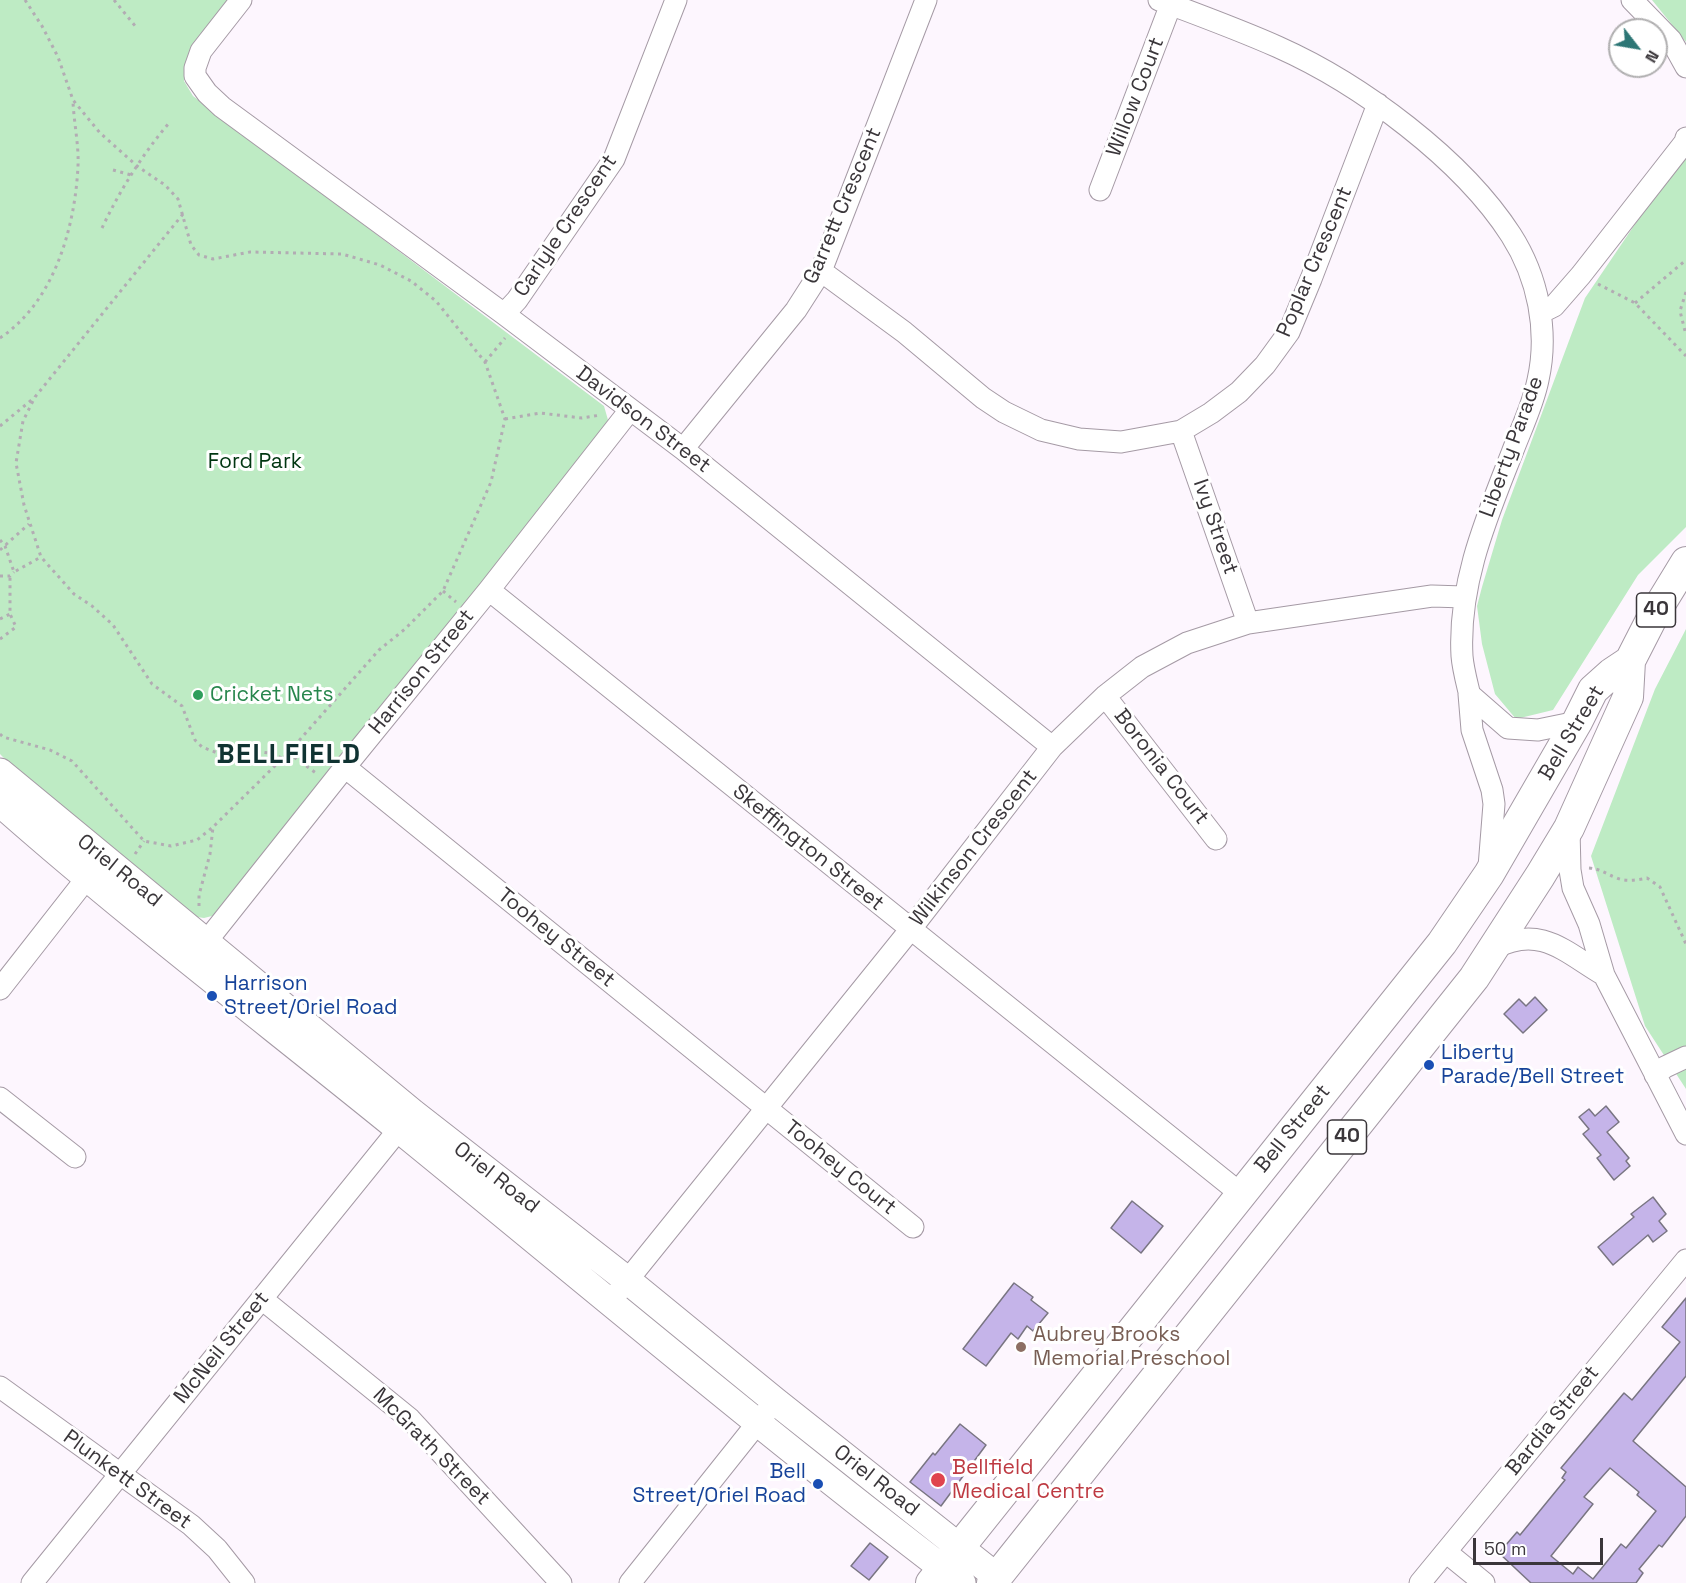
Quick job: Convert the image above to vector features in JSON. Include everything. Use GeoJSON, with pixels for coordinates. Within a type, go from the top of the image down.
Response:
{"type":"FeatureCollection","features":[{"type":"Feature","properties":{"kind":"highway","name":"Bell Street"},"geometry":{"type":"LineString","coordinates":[[995,1580],[1474,978],[1495,948],[1569,828],[1628,697],[1630,661],[1653,616],[1686,562]]}},
{"type":"Feature","properties":{"kind":"highway","name":"Bell Street"},"geometry":{"type":"LineString","coordinates":[[949,1570],[1241,1194],[1442,943],[1489,874],[1577,722],[1593,690],[1630,661]]}},
{"type":"Feature","properties":{"kind":"highway"},"geometry":{"type":"LineString","coordinates":[[1374,1027],[1409,1059]]}},
{"type":"Feature","properties":{"kind":"main road","name":"Oriel Road"},"geometry":{"type":"LineString","coordinates":[[0,772],[95,867]]}},
{"type":"Feature","properties":{"kind":"main road","name":"Oriel Road"},"geometry":{"type":"LineString","coordinates":[[0,803],[199,941],[610,1303],[767,1411]]}},
{"type":"Feature","properties":{"kind":"main road","name":"Oriel Road"},"geometry":{"type":"LineString","coordinates":[[406,1121],[627,1280],[767,1411],[949,1570],[995,1580]]}},
{"type":"Feature","properties":{"kind":"street","name":"Davidson Street"},"geometry":{"type":"LineString","coordinates":[[241,0],[201,51],[195,68],[195,76],[200,84],[222,107],[504,314],[626,416],[683,449],[1052,747]]}},
{"type":"Feature","properties":{"kind":"street","name":"Carlyle Crescent"},"geometry":{"type":"LineString","coordinates":[[504,314],[523,291],[614,159],[676,0]]}},
{"type":"Feature","properties":{"kind":"street","name":"Garrett Crescent"},"geometry":{"type":"LineString","coordinates":[[683,449],[796,310],[821,271],[926,0]]}},
{"type":"Feature","properties":{"kind":"street"},"geometry":{"type":"LineString","coordinates":[[1632,0],[1671,40],[1686,67]]}},
{"type":"Feature","properties":{"kind":"street","name":"Liberty Parade"},"geometry":{"type":"LineString","coordinates":[[1165,2],[1279,47],[1378,104],[1430,145],[1494,210],[1512,237],[1534,285],[1540,313],[1543,346],[1538,381],[1472,560],[1464,597],[1462,658],[1470,696],[1472,730],[1494,804],[1489,874]]}},
{"type":"Feature","properties":{"kind":"street","name":"Willow Court"},"geometry":{"type":"LineString","coordinates":[[1100,190],[1165,2]]}},
{"type":"Feature","properties":{"kind":"street","name":"Poplar Crescent"},"geometry":{"type":"LineString","coordinates":[[821,271],[904,333],[982,398],[1004,412],[1041,429],[1079,439],[1121,442],[1181,431],[1225,404],[1246,386],[1265,365],[1288,332],[1311,279],[1378,104]]}},
{"type":"Feature","properties":{"kind":"street"},"geometry":{"type":"LineString","coordinates":[[1540,313],[1554,306],[1581,275],[1686,138]]}},
{"type":"Feature","properties":{"kind":"street","name":"Harrison Street"},"geometry":{"type":"LineString","coordinates":[[199,941],[489,590],[626,416]]}},
{"type":"Feature","properties":{"kind":"street","name":"Ivy Street"},"geometry":{"type":"LineString","coordinates":[[1181,431],[1248,623]]}},
{"type":"Feature","properties":{"kind":"street","name":"Skeffington Street"},"geometry":{"type":"LineString","coordinates":[[489,590],[1241,1194]]}},
{"type":"Feature","properties":{"kind":"street","name":"Wilkinson Crescent"},"geometry":{"type":"LineString","coordinates":[[610,1303],[910,930],[1052,747],[1105,696],[1142,666],[1187,643],[1248,623],[1432,596],[1464,597]]}},
{"type":"Feature","properties":{"kind":"street"},"geometry":{"type":"LineString","coordinates":[[1470,696],[1469,694],[1508,728],[1538,730],[1577,722]]}},
{"type":"Feature","properties":{"kind":"street","name":"Boronia Court"},"geometry":{"type":"LineString","coordinates":[[1105,696],[1216,839]]}},
{"type":"Feature","properties":{"kind":"street","name":"Toohey Street"},"geometry":{"type":"LineString","coordinates":[[345,766],[767,1108]]}},
{"type":"Feature","properties":{"kind":"street"},"geometry":{"type":"LineString","coordinates":[[1569,828],[1573,888],[1589,924],[1604,975],[1686,1134]]}},
{"type":"Feature","properties":{"kind":"street"},"geometry":{"type":"LineString","coordinates":[[0,989],[95,867]]}},
{"type":"Feature","properties":{"kind":"street"},"geometry":{"type":"LineString","coordinates":[[1495,948],[1507,941],[1533,938],[1563,948],[1604,975]]}},
{"type":"Feature","properties":{"kind":"street"},"geometry":{"type":"LineString","coordinates":[[1655,1075],[1665,1067],[1686,1057]]}},
{"type":"Feature","properties":{"kind":"street"},"geometry":{"type":"LineString","coordinates":[[0,1098],[75,1157]]}},
{"type":"Feature","properties":{"kind":"street","name":"Toohey Court"},"geometry":{"type":"LineString","coordinates":[[767,1108],[913,1227]]}},
{"type":"Feature","properties":{"kind":"street","name":"McNeil Street"},"geometry":{"type":"LineString","coordinates":[[32,1583],[406,1121]]}},
{"type":"Feature","properties":{"kind":"street","name":"Bardia Street"},"geometry":{"type":"LineString","coordinates":[[1420,1583],[1686,1260]]}},
{"type":"Feature","properties":{"kind":"street","name":"McGrath Street"},"geometry":{"type":"LineString","coordinates":[[262,1299],[410,1419],[561,1583]]}},
{"type":"Feature","properties":{"kind":"street","name":"Plunkett Street"},"geometry":{"type":"LineString","coordinates":[[0,1388],[191,1525],[217,1549],[244,1583]]}},
{"type":"Feature","properties":{"kind":"street"},"geometry":{"type":"LineString","coordinates":[[630,1583],[767,1411]]}},
{"type":"Feature","properties":{"kind":"street"},"geometry":{"type":"LineString","coordinates":[[1446,1552],[1484,1583]]}},
{"type":"Feature","properties":{"kind":"path"},"geometry":{"type":"LineString","coordinates":[[0,338],[22,319],[41,295],[53,273],[69,226],[78,163],[73,100],[58,57],[25,0]]}},
{"type":"Feature","properties":{"kind":"path"},"geometry":{"type":"LineString","coordinates":[[114,0],[136,27]]}},
{"type":"Feature","properties":{"kind":"path"},"geometry":{"type":"LineString","coordinates":[[0,734],[3,737],[50,750],[72,761],[144,841],[171,846],[197,840],[283,758],[379,650],[405,629],[443,591],[491,482],[505,419],[485,362],[436,301],[411,281],[380,265],[342,254],[250,252],[213,259],[199,255],[190,245],[178,199],[165,184],[137,166],[100,133],[73,100]]}},
{"type":"Feature","properties":{"kind":"path"},"geometry":{"type":"LineString","coordinates":[[102,228],[117,196],[169,123]]}},
{"type":"Feature","properties":{"kind":"path"},"geometry":{"type":"LineString","coordinates":[[113,170],[131,175]]}},
{"type":"Feature","properties":{"kind":"path"},"geometry":{"type":"LineString","coordinates":[[0,426],[35,397],[183,214]]}},
{"type":"Feature","properties":{"kind":"path"},"geometry":{"type":"LineString","coordinates":[[1635,303],[1686,261]]}},
{"type":"Feature","properties":{"kind":"path"},"geometry":{"type":"LineString","coordinates":[[1581,275],[1635,303],[1686,356]]}},
{"type":"Feature","properties":{"kind":"path"},"geometry":{"type":"LineString","coordinates":[[1686,292],[1680,311],[1686,335]]}},
{"type":"Feature","properties":{"kind":"path"},"geometry":{"type":"LineString","coordinates":[[35,397],[23,421],[16,463],[29,524],[41,557],[75,594],[113,626],[152,684],[182,706],[195,740],[202,747],[220,754],[254,751],[283,758]]}},
{"type":"Feature","properties":{"kind":"path"},"geometry":{"type":"LineString","coordinates":[[505,419],[540,413],[582,418],[611,414],[626,416]]}},
{"type":"Feature","properties":{"kind":"path"},"geometry":{"type":"LineString","coordinates":[[0,550],[29,524]]}},
{"type":"Feature","properties":{"kind":"path"},"geometry":{"type":"LineString","coordinates":[[0,540],[5,546],[14,572]]}},
{"type":"Feature","properties":{"kind":"path"},"geometry":{"type":"LineString","coordinates":[[0,576],[10,576],[41,557]]}},
{"type":"Feature","properties":{"kind":"path"},"geometry":{"type":"LineString","coordinates":[[0,639],[16,627],[10,614],[10,576]]}},
{"type":"Feature","properties":{"kind":"path"},"geometry":{"type":"LineString","coordinates":[[0,619],[10,614]]}},
{"type":"Feature","properties":{"kind":"path"},"geometry":{"type":"LineString","coordinates":[[199,941],[200,895],[210,854],[213,827]]}},
{"type":"Feature","properties":{"kind":"path"},"geometry":{"type":"LineString","coordinates":[[1573,888],[1587,868],[1600,868],[1618,879],[1629,881],[1647,878],[1660,887],[1686,944]]}},
{"type":"Feature","properties":{"kind":"green space","name":"Ford Park"},"geometry":{"type":"Polygon","coordinates":[[[0,0],[231,0],[188,56],[184,81],[193,96],[604,406],[608,420],[605,432],[216,915],[204,918],[190,916],[26,781],[0,754],[0,0]]]}},
{"type":"Feature","properties":{"kind":"green space"},"geometry":{"type":"Polygon","coordinates":[[[1652,0],[1686,0],[1686,42],[1668,18],[1652,0]]]}},
{"type":"Feature","properties":{"kind":"green space"},"geometry":{"type":"Polygon","coordinates":[[[1686,149],[1686,527],[1638,575],[1553,710],[1516,719],[1495,694],[1482,644],[1477,606],[1482,587],[1502,520],[1585,298],[1686,149]]]}},
{"type":"Feature","properties":{"kind":"green space"},"geometry":{"type":"Polygon","coordinates":[[[1686,629],[1686,1089],[1645,1026],[1591,856],[1655,689],[1686,629]]]}},
{"type":"Feature","properties":{"kind":"building"},"geometry":{"type":"Polygon","coordinates":[[[1535,997],[1547,1010],[1523,1033],[1504,1014],[1519,999],[1526,1006],[1535,997]]]}},
{"type":"Feature","properties":{"kind":"building"},"geometry":{"type":"Polygon","coordinates":[[[1606,1106],[1619,1122],[1607,1132],[1629,1158],[1626,1161],[1630,1166],[1614,1180],[1597,1158],[1601,1155],[1583,1134],[1589,1129],[1579,1117],[1589,1109],[1595,1116],[1606,1106]]]}},
{"type":"Feature","properties":{"kind":"building"},"geometry":{"type":"Polygon","coordinates":[[[1653,1197],[1666,1214],[1659,1221],[1667,1231],[1653,1242],[1648,1235],[1613,1265],[1598,1247],[1634,1217],[1631,1214],[1653,1197]]]}},
{"type":"Feature","properties":{"kind":"building"},"geometry":{"type":"Polygon","coordinates":[[[1132,1201],[1163,1226],[1141,1253],[1111,1228],[1132,1201]]]}},
{"type":"Feature","properties":{"kind":"building"},"geometry":{"type":"Polygon","coordinates":[[[1014,1283],[1033,1297],[1031,1300],[1048,1313],[1033,1331],[1027,1326],[1018,1339],[1011,1333],[986,1366],[963,1349],[1014,1283]]]}},
{"type":"Feature","properties":{"kind":"building"},"geometry":{"type":"Polygon","coordinates":[[[1686,1298],[1686,1376],[1633,1441],[1686,1487],[1686,1516],[1662,1547],[1659,1545],[1639,1569],[1643,1573],[1636,1583],[1531,1583],[1499,1553],[1517,1532],[1520,1535],[1565,1480],[1562,1478],[1566,1472],[1561,1468],[1624,1393],[1632,1400],[1680,1342],[1662,1327],[1686,1298]],[[1610,1468],[1584,1497],[1593,1504],[1551,1556],[1573,1574],[1578,1567],[1593,1579],[1621,1544],[1626,1548],[1656,1511],[1637,1495],[1639,1492],[1610,1468]]]}},
{"type":"Feature","properties":{"kind":"building"},"geometry":{"type":"Polygon","coordinates":[[[960,1424],[986,1445],[941,1506],[910,1482],[960,1424]]]}},
{"type":"Feature","properties":{"kind":"building"},"geometry":{"type":"Polygon","coordinates":[[[870,1543],[888,1557],[869,1580],[851,1566],[870,1543]]]}},
{"type":"Feature","properties":{"kind":"place","name":"Cricket Nets"},"geometry":{"type":"Point","coordinates":[198,695]}},
{"type":"Feature","properties":{"kind":"place","name":"Harrison Street/Oriel Road"},"geometry":{"type":"Point","coordinates":[212,996]}},
{"type":"Feature","properties":{"kind":"place","name":"Liberty Parade/Bell Street"},"geometry":{"type":"Point","coordinates":[1429,1065]}},
{"type":"Feature","properties":{"kind":"place","name":"Aubrey Brooks Memorial Preschool"},"geometry":{"type":"Point","coordinates":[1021,1347]}},
{"type":"Feature","properties":{"kind":"place","name":"Bellfield Medical Centre"},"geometry":{"type":"Point","coordinates":[938,1480]}},
{"type":"Feature","properties":{"kind":"place","name":"Bell Street/Oriel Road"},"geometry":{"type":"Point","coordinates":[818,1484]}},
{"type":"Feature","properties":{"kind":"district","name":"BELLFIELD"},"geometry":{"type":"Point","coordinates":[289,756]}}]}
